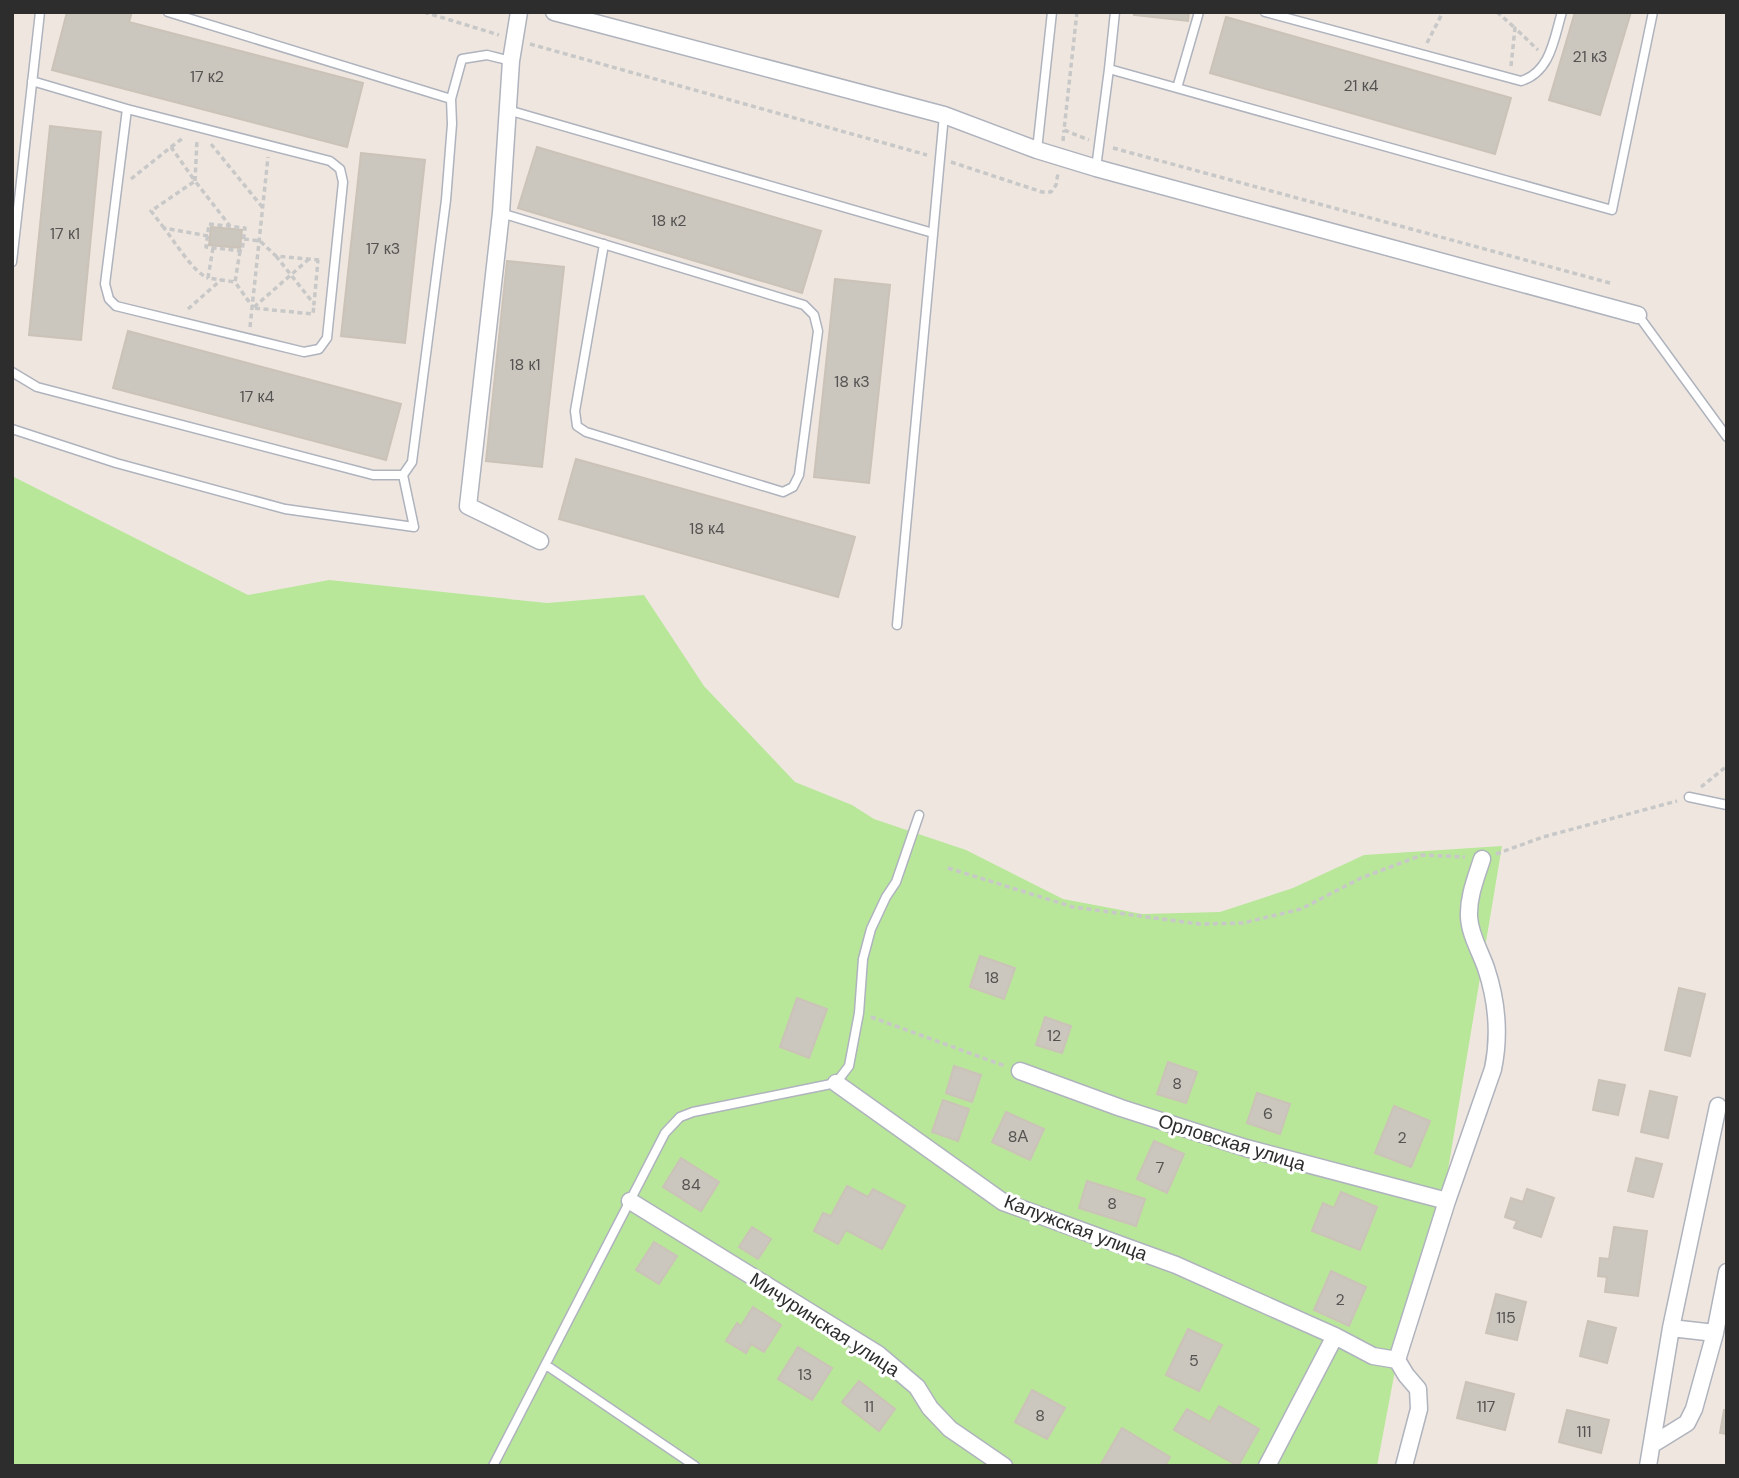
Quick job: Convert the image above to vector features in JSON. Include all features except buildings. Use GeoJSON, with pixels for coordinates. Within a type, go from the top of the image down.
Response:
{"type":"FeatureCollection","features":[{"type":"Feature","properties":{"kind":"street"},"geometry":{"type":"LineString","coordinates":[[519,12],[511,61],[501,213],[468,506],[540,541]]}},
{"type":"Feature","properties":{"kind":"street"},"geometry":{"type":"LineString","coordinates":[[555,12],[944,115],[1037,150],[1096,168],[1638,315]]}},
{"type":"Feature","properties":{"kind":"street"},"geometry":{"type":"LineString","coordinates":[[1404,1466],[1419,1409],[1418,1389],[1397,1360],[1447,1201],[1493,1069],[1497,1049],[1494,997],[1486,968],[1472,936],[1469,916],[1471,892],[1482,859]]}},
{"type":"Feature","properties":{"kind":"street","name":"Орловская улица"},"geometry":{"type":"LineString","coordinates":[[1020,1072],[1245,1148],[1447,1201]]}},
{"type":"Feature","properties":{"kind":"street","name":"Калужская улица"},"geometry":{"type":"LineString","coordinates":[[836,1083],[1003,1202],[1176,1265],[1335,1336],[1373,1356],[1397,1360]]}},
{"type":"Feature","properties":{"kind":"street"},"geometry":{"type":"LineString","coordinates":[[1648,1466],[1671,1328],[1718,1106]]}},
{"type":"Feature","properties":{"kind":"street","name":"Мичуринская улица"},"geometry":{"type":"LineString","coordinates":[[630,1201],[878,1354],[917,1387],[930,1408],[950,1429],[1004,1466]]}},
{"type":"Feature","properties":{"kind":"street"},"geometry":{"type":"LineString","coordinates":[[1653,1444],[1686,1423],[1694,1409],[1715,1333],[1727,1272]]}},
{"type":"Feature","properties":{"kind":"street"},"geometry":{"type":"LineString","coordinates":[[1671,1328],[1715,1333]]}},
{"type":"Feature","properties":{"kind":"street"},"geometry":{"type":"LineString","coordinates":[[1266,1466],[1335,1336]]}},
{"type":"Feature","properties":{"kind":"lane"},"geometry":{"type":"LineString","coordinates":[[12,262],[40,12]]}},
{"type":"Feature","properties":{"kind":"lane"},"geometry":{"type":"LineString","coordinates":[[168,12],[451,99]]}},
{"type":"Feature","properties":{"kind":"lane"},"geometry":{"type":"LineString","coordinates":[[1037,150],[1052,12]]}},
{"type":"Feature","properties":{"kind":"lane"},"geometry":{"type":"LineString","coordinates":[[1096,168],[1115,12]]}},
{"type":"Feature","properties":{"kind":"lane"},"geometry":{"type":"LineString","coordinates":[[1177,88],[1199,12]]}},
{"type":"Feature","properties":{"kind":"lane"},"geometry":{"type":"LineString","coordinates":[[1265,12],[1521,81],[1533,77],[1547,59],[1562,12]]}},
{"type":"Feature","properties":{"kind":"lane"},"geometry":{"type":"LineString","coordinates":[[1109,69],[1612,209],[1653,12]]}},
{"type":"Feature","properties":{"kind":"lane"},"geometry":{"type":"LineString","coordinates":[[12,429],[116,463],[285,509],[414,527],[403,475],[412,462],[443,228],[453,124],[451,99],[462,60],[488,55],[511,61]]}},
{"type":"Feature","properties":{"kind":"lane"},"geometry":{"type":"LineString","coordinates":[[32,81],[127,110],[330,161],[340,169],[343,182],[327,338],[319,349],[304,352],[116,306],[109,299],[105,284],[127,110]]}},
{"type":"Feature","properties":{"kind":"lane"},"geometry":{"type":"LineString","coordinates":[[508,110],[933,233]]}},
{"type":"Feature","properties":{"kind":"lane"},"geometry":{"type":"LineString","coordinates":[[898,625],[944,115]]}},
{"type":"Feature","properties":{"kind":"lane"},"geometry":{"type":"LineString","coordinates":[[501,213],[604,244],[804,305],[814,315],[818,331],[799,475],[793,487],[783,492],[586,432],[578,426],[575,411],[604,244]]}},
{"type":"Feature","properties":{"kind":"lane"},"geometry":{"type":"LineString","coordinates":[[1638,315],[1727,437]]}},
{"type":"Feature","properties":{"kind":"lane"},"geometry":{"type":"LineString","coordinates":[[12,372],[37,387],[373,475],[403,475]]}},
{"type":"Feature","properties":{"kind":"lane"},"geometry":{"type":"LineString","coordinates":[[1689,797],[1727,805]]}},
{"type":"Feature","properties":{"kind":"lane"},"geometry":{"type":"LineString","coordinates":[[493,1466],[665,1133],[680,1117],[693,1112],[836,1083],[849,1066],[859,1013],[863,959],[871,929],[896,882],[919,815]]}},
{"type":"Feature","properties":{"kind":"lane"},"geometry":{"type":"LineString","coordinates":[[546,1365],[695,1466]]}},
{"type":"Feature","properties":{"kind":"path"},"geometry":{"type":"LineString","coordinates":[[424,12],[940,158],[1042,192],[1051,192],[1056,186],[1077,12]]}},
{"type":"Feature","properties":{"kind":"path"},"geometry":{"type":"LineString","coordinates":[[1421,54],[1443,12]]}},
{"type":"Feature","properties":{"kind":"path"},"geometry":{"type":"LineString","coordinates":[[1497,12],[1547,59]]}},
{"type":"Feature","properties":{"kind":"path"},"geometry":{"type":"LineString","coordinates":[[1510,78],[1515,29]]}},
{"type":"Feature","properties":{"kind":"path"},"geometry":{"type":"LineString","coordinates":[[117,190],[198,127]]}},
{"type":"Feature","properties":{"kind":"path"},"geometry":{"type":"LineString","coordinates":[[195,181],[198,127]]}},
{"type":"Feature","properties":{"kind":"path"},"geometry":{"type":"LineString","coordinates":[[198,127],[263,208]]}},
{"type":"Feature","properties":{"kind":"path"},"geometry":{"type":"LineString","coordinates":[[1064,130],[1099,144],[1610,283]]}},
{"type":"Feature","properties":{"kind":"path"},"geometry":{"type":"LineString","coordinates":[[248,338],[269,145]]}},
{"type":"Feature","properties":{"kind":"path"},"geometry":{"type":"LineString","coordinates":[[171,147],[230,226]]}},
{"type":"Feature","properties":{"kind":"path"},"geometry":{"type":"LineString","coordinates":[[195,181],[151,211],[203,277],[235,282]]}},
{"type":"Feature","properties":{"kind":"path"},"geometry":{"type":"LineString","coordinates":[[240,251],[206,247],[209,224],[245,228],[235,282],[253,308],[313,314],[318,260]]}},
{"type":"Feature","properties":{"kind":"path"},"geometry":{"type":"LineString","coordinates":[[164,228],[208,236]]}},
{"type":"Feature","properties":{"kind":"path"},"geometry":{"type":"LineString","coordinates":[[244,239],[260,241],[276,256],[314,304]]}},
{"type":"Feature","properties":{"kind":"path"},"geometry":{"type":"LineString","coordinates":[[208,278],[213,248]]}},
{"type":"Feature","properties":{"kind":"path"},"geometry":{"type":"LineString","coordinates":[[276,256],[334,262]]}},
{"type":"Feature","properties":{"kind":"path"},"geometry":{"type":"LineString","coordinates":[[253,308],[309,259]]}},
{"type":"Feature","properties":{"kind":"path"},"geometry":{"type":"LineString","coordinates":[[175,320],[221,280]]}},
{"type":"Feature","properties":{"kind":"path"},"geometry":{"type":"LineString","coordinates":[[948,868],[1073,907],[1199,925],[1243,923],[1301,909],[1361,878],[1422,855],[1450,854],[1482,859],[1543,837],[1689,797],[1727,766]]}},
{"type":"Feature","properties":{"kind":"path"},"geometry":{"type":"LineString","coordinates":[[859,1013],[1020,1072]]}},
{"type":"Feature","properties":{"kind":"green space"},"geometry":{"type":"Polygon","coordinates":[[[12,476],[248,595],[329,580],[547,603],[644,595],[704,686],[795,782],[852,805],[874,819],[966,850],[1063,899],[1142,914],[1220,912],[1293,888],[1364,855],[1502,846],[1443,1200],[1397,1360],[1377,1466],[12,1466],[12,476]]]}}]}
